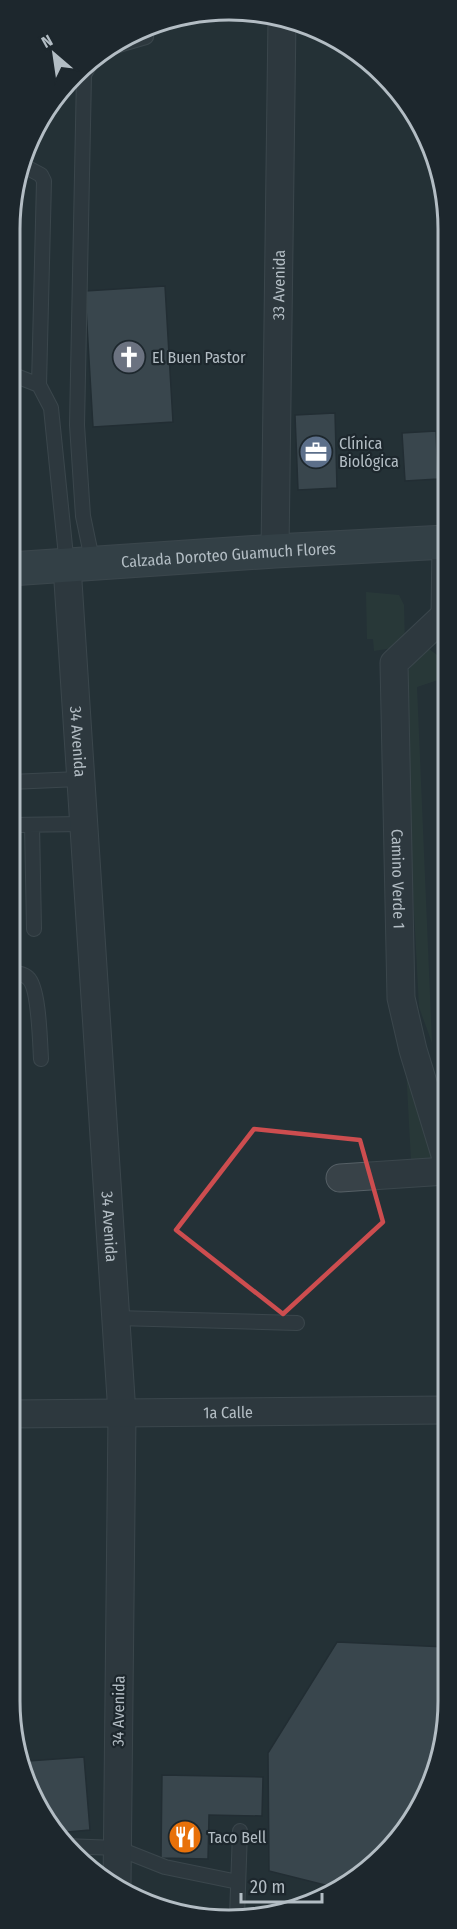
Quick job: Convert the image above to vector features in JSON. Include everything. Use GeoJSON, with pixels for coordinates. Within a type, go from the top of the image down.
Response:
{"type":"FeatureCollection","features":[{"type":"Feature","properties":{"kind":"main road","name":"Calzada Doroteo Guamuch Flores"},"geometry":{"type":"LineString","coordinates":[[20,568],[438,542]]}},
{"type":"Feature","properties":{"kind":"street","name":"33 Avenida"},"geometry":{"type":"LineString","coordinates":[[275,551],[282,27]]}},
{"type":"Feature","properties":{"kind":"street","name":"34 Avenida"},"geometry":{"type":"LineString","coordinates":[[80,565],[79,779],[122,1414],[117,1877]]}},
{"type":"Feature","properties":{"kind":"street","name":"Camino Verde 1"},"geometry":{"type":"LineString","coordinates":[[438,622],[394,663],[401,998],[438,1131]]}},
{"type":"Feature","properties":{"kind":"street"},"geometry":{"type":"LineString","coordinates":[[340,1178],[438,1172]]}},
{"type":"Feature","properties":{"kind":"street","name":"1a Calle"},"geometry":{"type":"LineString","coordinates":[[20,1414],[438,1410]]}},
{"type":"Feature","properties":{"kind":"lane"},"geometry":{"type":"LineString","coordinates":[[138,40],[146,38]]}},
{"type":"Feature","properties":{"kind":"lane"},"geometry":{"type":"LineString","coordinates":[[80,565],[83,516],[77,425],[84,78]]}},
{"type":"Feature","properties":{"kind":"lane"},"geometry":{"type":"LineString","coordinates":[[29,167],[41,175],[44,181],[39,385],[51,408],[80,565]]}},
{"type":"Feature","properties":{"kind":"lane"},"geometry":{"type":"LineString","coordinates":[[20,378],[39,385]]}},
{"type":"Feature","properties":{"kind":"lane"},"geometry":{"type":"LineString","coordinates":[[20,782],[79,779]]}},
{"type":"Feature","properties":{"kind":"lane"},"geometry":{"type":"LineString","coordinates":[[20,825],[83,824]]}},
{"type":"Feature","properties":{"kind":"lane"},"geometry":{"type":"LineString","coordinates":[[32,825],[34,929]]}},
{"type":"Feature","properties":{"kind":"lane"},"geometry":{"type":"LineString","coordinates":[[20,974],[29,978],[35,988],[41,1059]]}},
{"type":"Feature","properties":{"kind":"lane"},"geometry":{"type":"LineString","coordinates":[[116,1318],[297,1323]]}},
{"type":"Feature","properties":{"kind":"lane"},"geometry":{"type":"LineString","coordinates":[[237,1909],[240,1831]]}},
{"type":"Feature","properties":{"kind":"lane"},"geometry":{"type":"LineString","coordinates":[[80,1847],[117,1848],[165,1867],[238,1882]]}},
{"type":"Feature","properties":{"kind":"highlighted area"},"geometry":{"type":"Polygon","coordinates":[[[254,1129],[360,1140],[383,1222],[283,1314],[176,1230],[254,1129]]]}},
{"type":"Feature","properties":{"kind":"green space"},"geometry":{"type":"Polygon","coordinates":[[[366,592],[399,595],[404,605],[405,646],[374,651],[373,639],[367,639],[366,592]]]}},
{"type":"Feature","properties":{"kind":"green space"},"geometry":{"type":"Polygon","coordinates":[[[425,646],[437,655],[438,680],[417,687],[432,1043],[419,1007],[402,680],[425,646]]]}},
{"type":"Feature","properties":{"kind":"green space"},"geometry":{"type":"Polygon","coordinates":[[[406,1067],[435,1164],[411,1161],[406,1067]]]}},
{"type":"Feature","properties":{"kind":"building","name":"El Buen Pastor"},"geometry":{"type":"Polygon","coordinates":[[[165,286],[173,422],[93,427],[85,291],[165,286]]]}},
{"type":"Feature","properties":{"kind":"building","name":"Clínica Biológica"},"geometry":{"type":"Polygon","coordinates":[[[335,413],[337,488],[298,490],[295,415],[335,413]]]}},
{"type":"Feature","properties":{"kind":"building"},"geometry":{"type":"Polygon","coordinates":[[[436,431],[438,479],[405,481],[402,433],[436,431]]]}},
{"type":"Feature","properties":{"kind":"building"},"geometry":{"type":"Polygon","coordinates":[[[337,1642],[438,1647],[436,1728],[426,1768],[416,1793],[386,1838],[356,1866],[326,1885],[269,1871],[268,1753],[337,1642]]]}},
{"type":"Feature","properties":{"kind":"building"},"geometry":{"type":"Polygon","coordinates":[[[84,1757],[90,1830],[66,1832],[48,1805],[35,1780],[29,1761],[84,1757]]]}},
{"type":"Feature","properties":{"kind":"building","name":"Taco Bell"},"geometry":{"type":"Polygon","coordinates":[[[162,1775],[263,1777],[262,1816],[209,1815],[208,1859],[161,1858],[162,1775]]]}},
{"type":"Feature","properties":{"kind":"place","name":"El Buen Pastor"},"geometry":{"type":"Point","coordinates":[129,357]}},
{"type":"Feature","properties":{"kind":"place","name":"Clínica Biológica"},"geometry":{"type":"Point","coordinates":[316,452]}},
{"type":"Feature","properties":{"kind":"place","name":"Taco Bell"},"geometry":{"type":"Point","coordinates":[185,1837]}}]}
